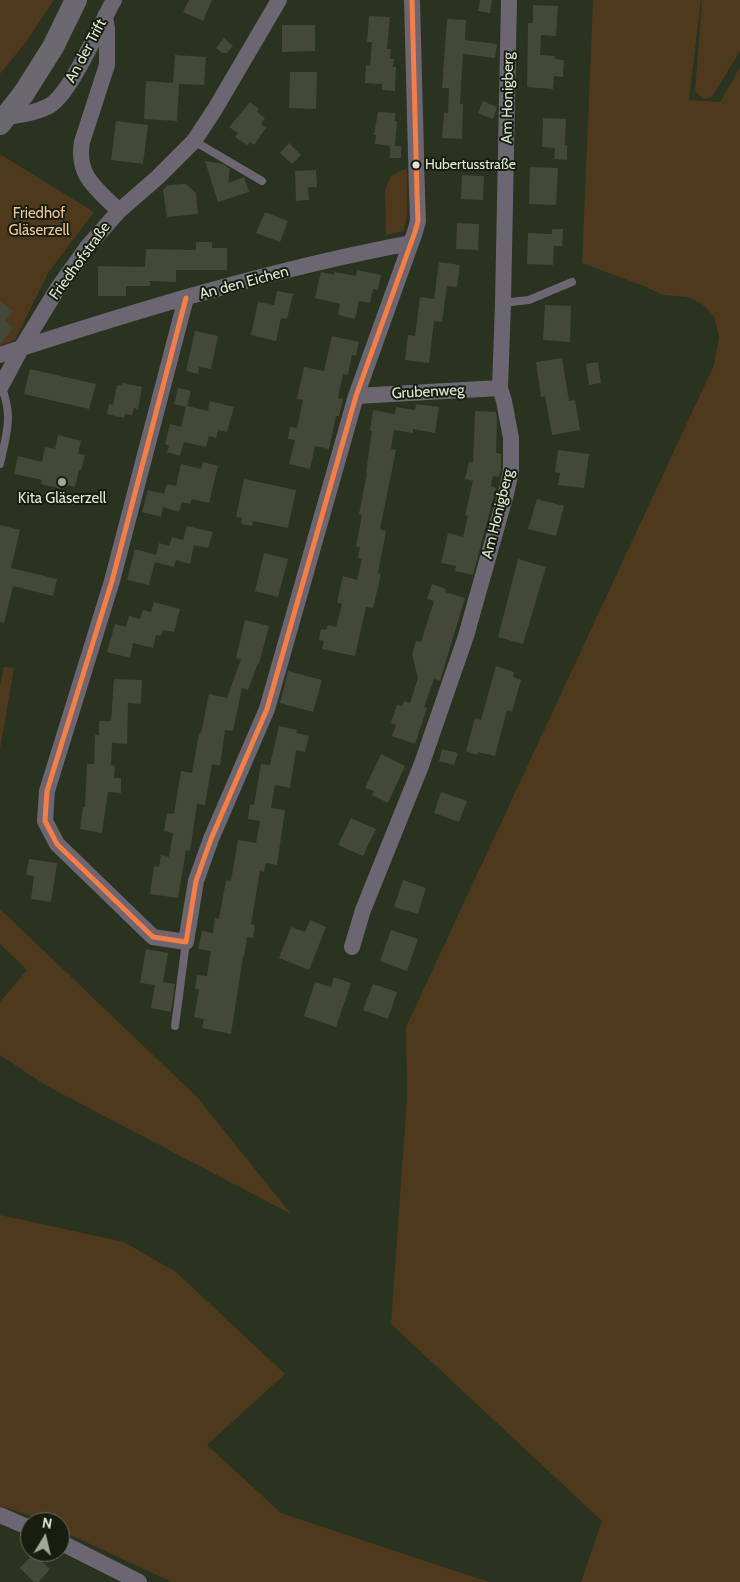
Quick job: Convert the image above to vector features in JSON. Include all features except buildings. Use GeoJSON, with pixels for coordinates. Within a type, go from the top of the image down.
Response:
{"type":"FeatureCollection","features":[{"type":"Feature","properties":{"kind":"main road"},"geometry":{"type":"LineString","coordinates":[[0,124],[24,93],[53,47],[76,0]]}},
{"type":"Feature","properties":{"kind":"street","name":"An der Trift"},"geometry":{"type":"LineString","coordinates":[[0,117],[22,116],[50,105],[68,87],[114,0]]}},
{"type":"Feature","properties":{"kind":"street"},"geometry":{"type":"LineString","coordinates":[[119,211],[158,177],[194,140],[215,109],[279,0]]}},
{"type":"Feature","properties":{"kind":"street"},"geometry":{"type":"LineString","coordinates":[[186,298],[112,580],[47,791],[45,821],[57,844],[153,936],[186,942],[196,881],[211,839],[267,709],[356,396],[418,221],[412,0]]}},
{"type":"Feature","properties":{"kind":"street","name":"Am Honigberg"},"geometry":{"type":"LineString","coordinates":[[352,947],[363,910],[421,766],[463,646],[511,472],[512,438],[500,388],[509,0]]}},
{"type":"Feature","properties":{"kind":"street","name":"Friedhofstraße"},"geometry":{"type":"LineString","coordinates":[[0,387],[73,267],[98,234],[119,211],[86,176],[81,165],[80,154],[82,142],[107,65],[105,16]]}},
{"type":"Feature","properties":{"kind":"street","name":"An den Eichen"},"geometry":{"type":"LineString","coordinates":[[22,348],[186,298],[275,274],[411,243]]}},
{"type":"Feature","properties":{"kind":"street"},"geometry":{"type":"LineString","coordinates":[[0,355],[22,348]]}},
{"type":"Feature","properties":{"kind":"street","name":"Grubenweg"},"geometry":{"type":"LineString","coordinates":[[356,396],[500,388]]}},
{"type":"Feature","properties":{"kind":"street"},"geometry":{"type":"LineString","coordinates":[[0,1515],[20,1524]]}},
{"type":"Feature","properties":{"kind":"street"},"geometry":{"type":"LineString","coordinates":[[70,1547],[139,1582]]}},
{"type":"Feature","properties":{"kind":"lane"},"geometry":{"type":"LineString","coordinates":[[194,140],[262,181]]}},
{"type":"Feature","properties":{"kind":"lane"},"geometry":{"type":"LineString","coordinates":[[503,303],[530,300],[572,282]]}},
{"type":"Feature","properties":{"kind":"lane"},"geometry":{"type":"LineString","coordinates":[[0,387],[7,400],[9,416],[0,464]]}},
{"type":"Feature","properties":{"kind":"lane"},"geometry":{"type":"LineString","coordinates":[[175,1026],[186,942]]}},
{"type":"Feature","properties":{"kind":"green space"},"geometry":{"type":"Polygon","coordinates":[[[0,0],[54,0],[26,42],[0,74],[0,0]]]}},
{"type":"Feature","properties":{"kind":"green space"},"geometry":{"type":"Polygon","coordinates":[[[593,0],[701,0],[689,100],[720,102],[740,67],[740,1582],[581,1582],[602,1521],[391,1324],[407,1098],[406,1027],[714,365],[719,337],[714,316],[702,304],[687,297],[663,295],[582,263],[593,0]]]}},
{"type":"Feature","properties":{"kind":"green space"},"geometry":{"type":"Polygon","coordinates":[[[702,0],[740,0],[740,51],[712,97],[703,99],[695,91],[702,0]]]}},
{"type":"Feature","properties":{"kind":"green space","name":"Friedhof Gläserzell"},"geometry":{"type":"Polygon","coordinates":[[[0,154],[94,212],[48,273],[15,340],[0,346],[0,154]]]}},
{"type":"Feature","properties":{"kind":"green space"},"geometry":{"type":"Polygon","coordinates":[[[407,168],[407,215],[404,231],[386,235],[385,190],[391,176],[407,168]]]}},
{"type":"Feature","properties":{"kind":"green space"},"geometry":{"type":"Polygon","coordinates":[[[4,667],[14,668],[0,749],[0,686],[4,667]]]}},
{"type":"Feature","properties":{"kind":"green space"},"geometry":{"type":"Polygon","coordinates":[[[0,909],[197,1097],[291,1214],[45,1085],[0,1055],[0,1002],[27,970],[0,944],[0,909]]]}},
{"type":"Feature","properties":{"kind":"green space"},"geometry":{"type":"Polygon","coordinates":[[[0,1215],[124,1242],[176,1272],[285,1374],[207,1445],[281,1513],[489,1582],[172,1582],[70,1535],[70,1512],[20,1512],[0,1506],[0,1215]]]}},
{"type":"Feature","properties":{"kind":"transit line"},"geometry":{"type":"LineString","coordinates":[[186,298],[112,581],[47,791],[45,821],[57,844],[153,937],[186,942],[196,881],[211,839],[267,709],[356,396],[418,221],[412,0]]}},
{"type":"Feature","properties":{"kind":"place","name":"Hubertusstraße"},"geometry":{"type":"Point","coordinates":[416,165]}},
{"type":"Feature","properties":{"kind":"place","name":"Kita Gläserzell"},"geometry":{"type":"Point","coordinates":[62,482]}}]}
